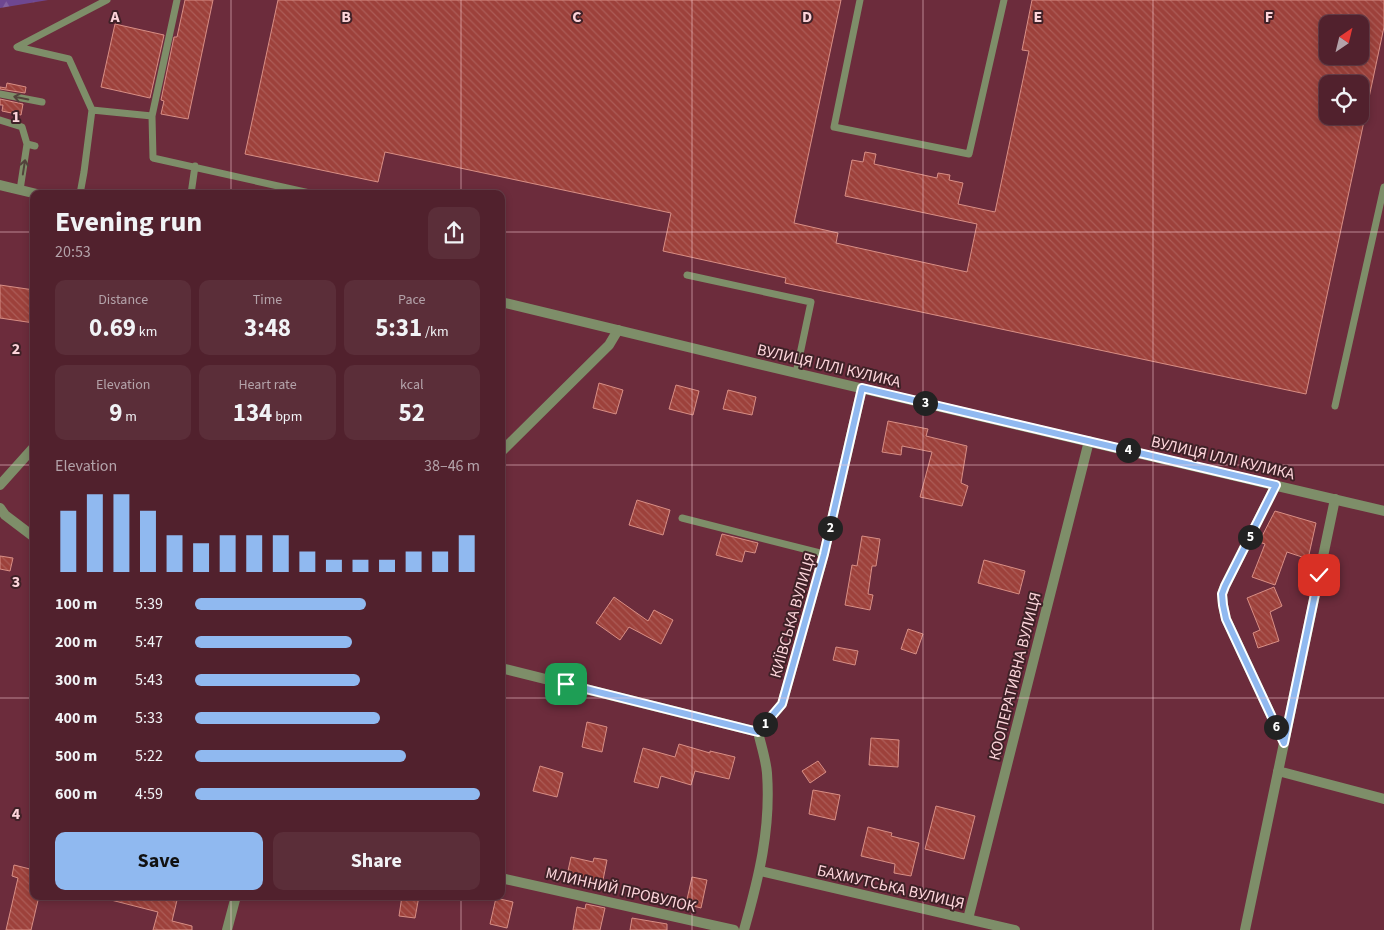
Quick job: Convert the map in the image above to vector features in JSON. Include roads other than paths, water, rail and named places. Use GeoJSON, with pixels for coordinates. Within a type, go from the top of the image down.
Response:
{"type":"FeatureCollection","features":[{"type":"Feature","properties":{"kind":"street"},"geometry":{"type":"LineString","coordinates":[[0,185],[30,192]]}},
{"type":"Feature","properties":{"kind":"street","name":"ВУЛИЦЯ ІЛЛІ КУЛИКА"},"geometry":{"type":"LineString","coordinates":[[505,303],[796,374],[1384,511]]}},
{"type":"Feature","properties":{"kind":"street"},"geometry":{"type":"LineString","coordinates":[[505,448],[609,345],[618,330]]}},
{"type":"Feature","properties":{"kind":"street","name":"КИЇВСЬКА ВУЛИЦЯ"},"geometry":{"type":"LineString","coordinates":[[758,732],[782,704],[824,554],[862,388]]}},
{"type":"Feature","properties":{"kind":"street","name":"КООПЕРАТИВНА ВУЛИЦЯ"},"geometry":{"type":"LineString","coordinates":[[968,919],[1089,441]]}},
{"type":"Feature","properties":{"kind":"street"},"geometry":{"type":"LineString","coordinates":[[0,485],[30,451]]}},
{"type":"Feature","properties":{"kind":"street"},"geometry":{"type":"LineString","coordinates":[[1276,485],[1222,594],[1226,619],[1284,743]]}},
{"type":"Feature","properties":{"kind":"street"},"geometry":{"type":"LineString","coordinates":[[1245,930],[1335,499]]}},
{"type":"Feature","properties":{"kind":"street"},"geometry":{"type":"LineString","coordinates":[[3,511],[30,534]]}},
{"type":"Feature","properties":{"kind":"street"},"geometry":{"type":"LineString","coordinates":[[505,669],[758,732],[767,771],[768,813],[760,871],[744,930]]}},
{"type":"Feature","properties":{"kind":"street"},"geometry":{"type":"LineString","coordinates":[[1278,770],[1384,799]]}},
{"type":"Feature","properties":{"kind":"street","name":"БАХМУТСЬКА ВУЛИЦЯ"},"geometry":{"type":"LineString","coordinates":[[760,871],[1016,930]]}},
{"type":"Feature","properties":{"kind":"street","name":"МЛИННИЙ ПРОВУЛОК"},"geometry":{"type":"LineString","coordinates":[[505,879],[734,930]]}},
{"type":"Feature","properties":{"kind":"street"},"geometry":{"type":"LineString","coordinates":[[227,930],[235,900]]}},
{"type":"Feature","properties":{"kind":"lane"},"geometry":{"type":"LineString","coordinates":[[81,190],[92,110],[69,59],[17,47],[107,0]]}},
{"type":"Feature","properties":{"kind":"lane"},"geometry":{"type":"LineString","coordinates":[[177,0],[152,116],[154,158],[297,190]]}},
{"type":"Feature","properties":{"kind":"lane"},"geometry":{"type":"LineString","coordinates":[[860,0],[834,127],[969,154],[1004,0]]}},
{"type":"Feature","properties":{"kind":"lane"},"geometry":{"type":"LineString","coordinates":[[0,94],[42,102]]}},
{"type":"Feature","properties":{"kind":"lane"},"geometry":{"type":"LineString","coordinates":[[92,110],[152,116]]}},
{"type":"Feature","properties":{"kind":"lane"},"geometry":{"type":"LineString","coordinates":[[0,120],[22,127],[31,145],[20,190]]}},
{"type":"Feature","properties":{"kind":"lane"},"geometry":{"type":"LineString","coordinates":[[192,190],[195,166]]}},
{"type":"Feature","properties":{"kind":"lane"},"geometry":{"type":"LineString","coordinates":[[1335,406],[1384,187]]}},
{"type":"Feature","properties":{"kind":"lane"},"geometry":{"type":"LineString","coordinates":[[687,275],[811,302],[796,374]]}},
{"type":"Feature","properties":{"kind":"lane"},"geometry":{"type":"LineString","coordinates":[[682,518],[824,554]]}}]}
